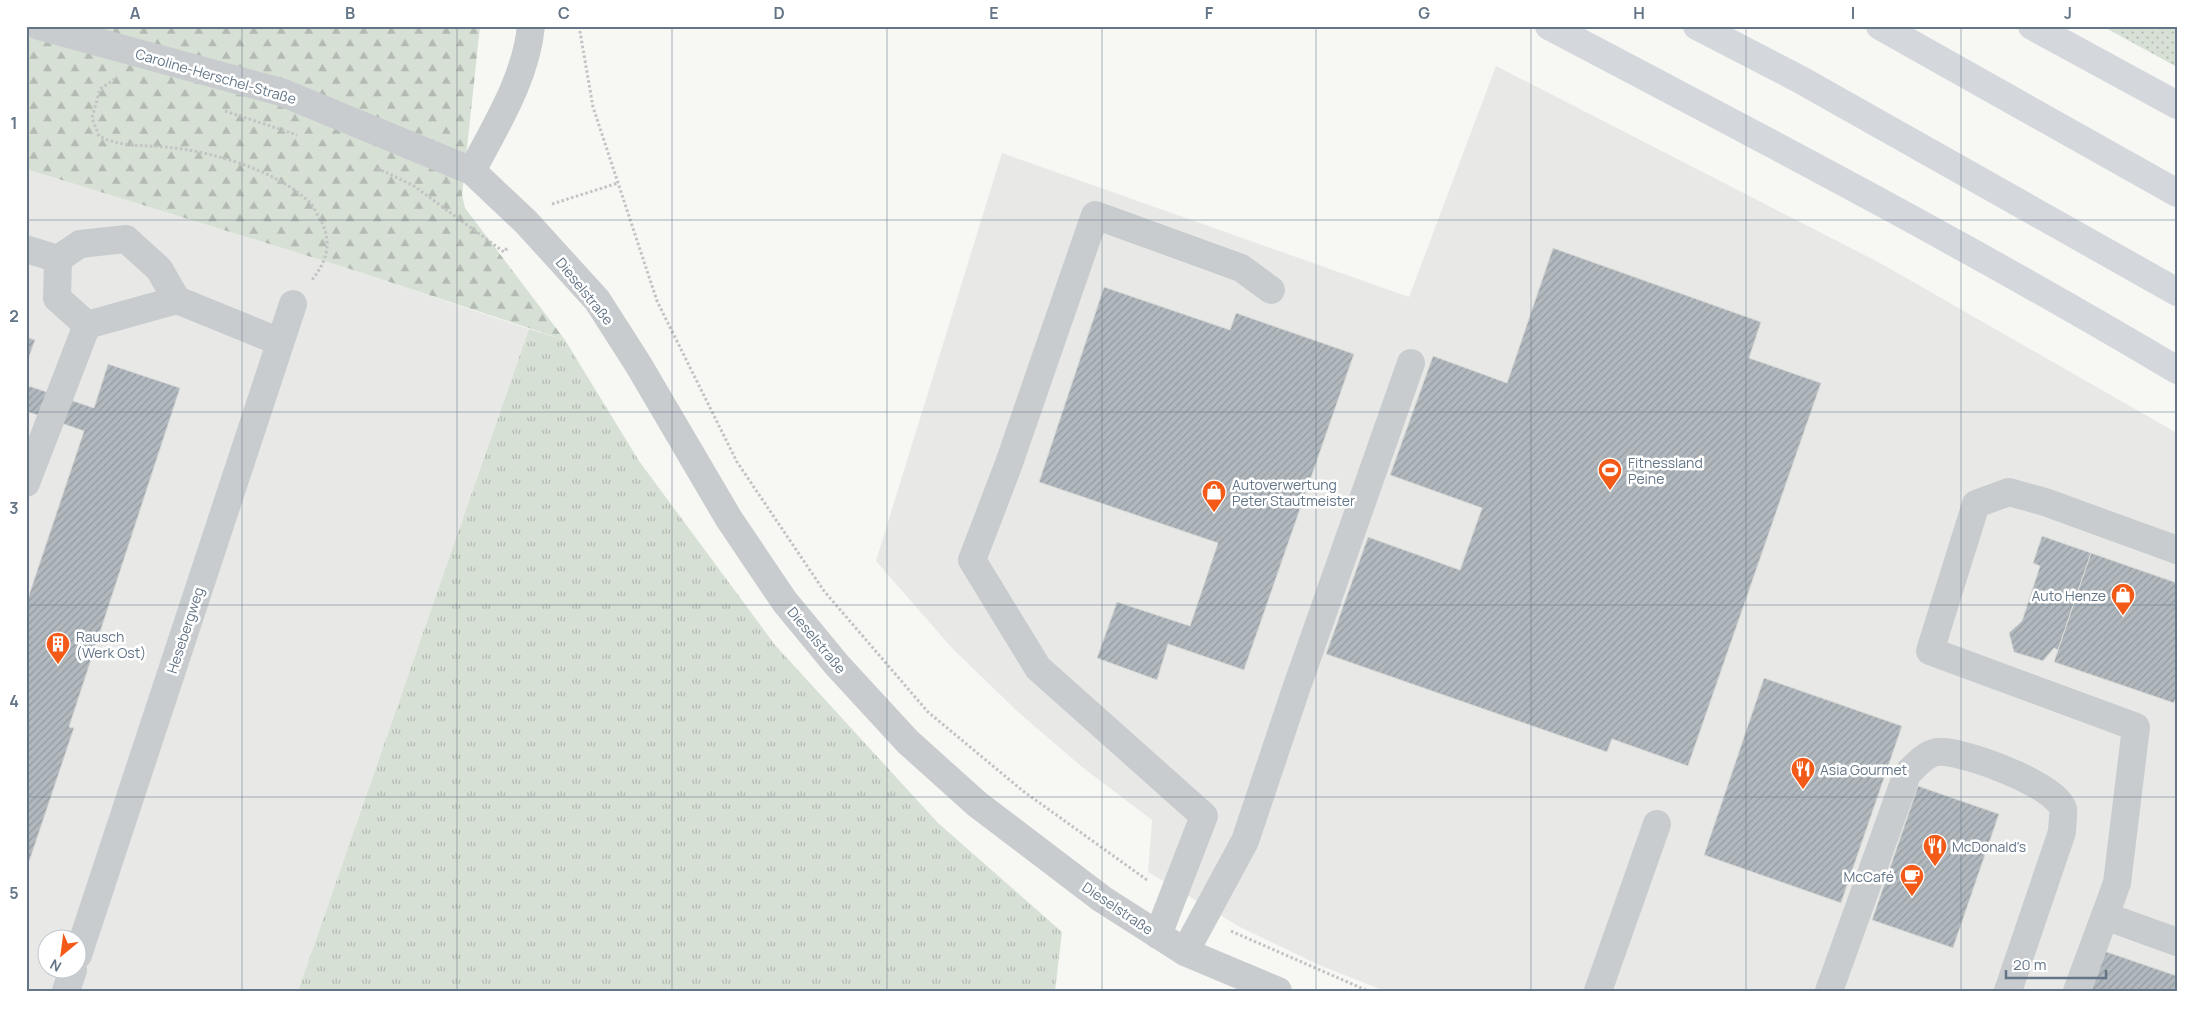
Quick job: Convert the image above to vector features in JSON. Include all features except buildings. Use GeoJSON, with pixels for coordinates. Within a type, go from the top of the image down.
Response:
{"type":"FeatureCollection","features":[{"type":"Feature","properties":{"kind":"highway"},"geometry":{"type":"LineString","coordinates":[[1549,26],[1773,145],[2107,328],[2177,370]]}},
{"type":"Feature","properties":{"kind":"highway"},"geometry":{"type":"LineString","coordinates":[[1697,26],[1801,80],[2177,292]]}},
{"type":"Feature","properties":{"kind":"highway"},"geometry":{"type":"LineString","coordinates":[[1880,26],[2177,193]]}},
{"type":"Feature","properties":{"kind":"highway"},"geometry":{"type":"LineString","coordinates":[[2032,26],[2177,105]]}},
{"type":"Feature","properties":{"kind":"street","name":"Caroline-Herschel-Straße"},"geometry":{"type":"LineString","coordinates":[[39,26],[281,92],[472,171]]}},
{"type":"Feature","properties":{"kind":"street"},"geometry":{"type":"LineString","coordinates":[[472,171],[504,113],[526,56],[531,26]]}},
{"type":"Feature","properties":{"kind":"street","name":"Dieselstraße"},"geometry":{"type":"LineString","coordinates":[[472,171],[526,222],[597,300],[638,364],[729,519],[785,602],[837,664],[908,742],[977,804],[1102,899],[1185,952],[1278,991]]}},
{"type":"Feature","properties":{"kind":"street"},"geometry":{"type":"LineString","coordinates":[[1158,935],[1204,816],[1038,668],[972,560],[1008,466],[1095,216],[1241,268],[1271,290]]}},
{"type":"Feature","properties":{"kind":"street"},"geometry":{"type":"LineString","coordinates":[[58,259],[80,244],[126,239],[159,269],[177,300]]}},
{"type":"Feature","properties":{"kind":"street"},"geometry":{"type":"LineString","coordinates":[[26,249],[58,259]]}},
{"type":"Feature","properties":{"kind":"street"},"geometry":{"type":"LineString","coordinates":[[58,259],[56,298],[86,325]]}},
{"type":"Feature","properties":{"kind":"street"},"geometry":{"type":"LineString","coordinates":[[86,325],[177,300],[280,342]]}},
{"type":"Feature","properties":{"kind":"street","name":"Hesebergweg"},"geometry":{"type":"LineString","coordinates":[[86,930],[293,304]]}},
{"type":"Feature","properties":{"kind":"street"},"geometry":{"type":"LineString","coordinates":[[26,483],[86,325]]}},
{"type":"Feature","properties":{"kind":"street"},"geometry":{"type":"LineString","coordinates":[[1185,952],[1245,841],[1296,689],[1411,363]]}},
{"type":"Feature","properties":{"kind":"street"},"geometry":{"type":"LineString","coordinates":[[2078,991],[2117,883],[2136,727],[1930,650],[1976,504],[2009,492],[2045,502],[2177,550]]}},
{"type":"Feature","properties":{"kind":"street"},"geometry":{"type":"LineString","coordinates":[[1832,984],[1907,774],[1921,760],[1935,752],[1954,752],[2037,783],[2053,795],[2063,808],[2062,832],[2008,991]]}},
{"type":"Feature","properties":{"kind":"street"},"geometry":{"type":"LineString","coordinates":[[1598,991],[1657,824]]}},
{"type":"Feature","properties":{"kind":"street"},"geometry":{"type":"LineString","coordinates":[[2105,916],[2177,942]]}},
{"type":"Feature","properties":{"kind":"path"},"geometry":{"type":"LineString","coordinates":[[579,26],[594,107],[657,301],[737,462],[824,591],[928,712],[1023,791],[1172,898]]}},
{"type":"Feature","properties":{"kind":"path"},"geometry":{"type":"LineString","coordinates":[[118,77],[100,89],[92,118],[99,136],[113,144],[166,147],[206,154],[249,167],[286,185],[309,200],[324,227],[328,246],[323,267],[293,304]]}},
{"type":"Feature","properties":{"kind":"path"},"geometry":{"type":"LineString","coordinates":[[221,110],[305,137]]}},
{"type":"Feature","properties":{"kind":"path"},"geometry":{"type":"LineString","coordinates":[[374,166],[414,186],[504,252]]}},
{"type":"Feature","properties":{"kind":"path"},"geometry":{"type":"LineString","coordinates":[[1204,918],[1368,991]]}},
{"type":"Feature","properties":{"kind":"shaded area"},"geometry":{"type":"Polygon","coordinates":[[[1496,66],[1880,263],[2177,433],[2177,991],[1385,991],[1319,965],[1240,927],[1148,872],[1152,820],[1082,767],[1018,712],[951,647],[876,561],[1002,153],[1409,297],[1496,66]]]}},
{"type":"Feature","properties":{"kind":"shaded area"},"geometry":{"type":"Polygon","coordinates":[[[26,169],[347,268],[529,329],[298,991],[26,991],[26,169]]]}},
{"type":"Feature","properties":{"kind":"green space"},"geometry":{"type":"Polygon","coordinates":[[[26,26],[480,26],[462,195],[465,208],[565,340],[347,268],[26,169],[26,26]]]}},
{"type":"Feature","properties":{"kind":"green space"},"geometry":{"type":"Polygon","coordinates":[[[2102,26],[2177,26],[2177,67],[2102,26]]]}},
{"type":"Feature","properties":{"kind":"green space"},"geometry":{"type":"Polygon","coordinates":[[[529,329],[565,340],[639,461],[775,645],[938,823],[1062,932],[1055,991],[298,991],[529,329]]]}},
{"type":"Feature","properties":{"kind":"place","name":"Fitnessland Peine"},"geometry":{"type":"Point","coordinates":[1610,491]}},
{"type":"Feature","properties":{"kind":"place","name":"Autoverwertung Peter Stautmeister"},"geometry":{"type":"Point","coordinates":[1214,513]}},
{"type":"Feature","properties":{"kind":"place","name":"Auto Henze"},"geometry":{"type":"Point","coordinates":[2123,616]}},
{"type":"Feature","properties":{"kind":"place","name":"Rausch (Werk Ost)"},"geometry":{"type":"Point","coordinates":[58,665]}},
{"type":"Feature","properties":{"kind":"place","name":"Asia Gourmet"},"geometry":{"type":"Point","coordinates":[1803,790]}},
{"type":"Feature","properties":{"kind":"place","name":"McDonald's"},"geometry":{"type":"Point","coordinates":[1935,867]}},
{"type":"Feature","properties":{"kind":"place","name":"McCafé"},"geometry":{"type":"Point","coordinates":[1912,897]}}]}
